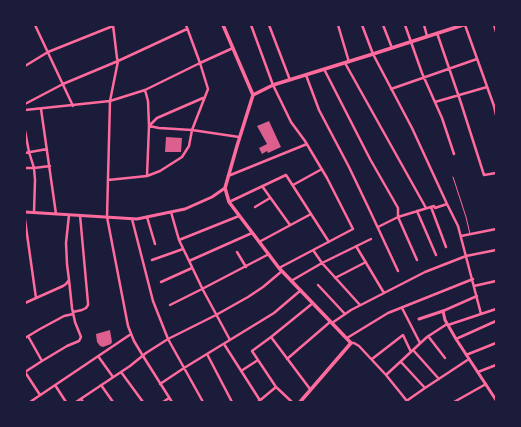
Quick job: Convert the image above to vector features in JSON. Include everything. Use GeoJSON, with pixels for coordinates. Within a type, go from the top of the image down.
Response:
{"type":"FeatureCollection","features":[{"type":"Feature","properties":{"kind":"main road"},"geometry":{"type":"LineString","coordinates":[[223,25],[253,95],[225,188],[229,202],[281,270],[351,343],[300,402]]}},
{"type":"Feature","properties":{"kind":"main road"},"geometry":{"type":"LineString","coordinates":[[253,95],[273,85],[392,48],[437,33],[448,27],[464,25]]}},
{"type":"Feature","properties":{"kind":"street"},"geometry":{"type":"LineString","coordinates":[[35,25],[73,106]]}},
{"type":"Feature","properties":{"kind":"street"},"geometry":{"type":"LineString","coordinates":[[25,66],[48,52],[114,25],[118,61],[110,101],[107,217],[128,326],[142,356],[172,402]]}},
{"type":"Feature","properties":{"kind":"street"},"geometry":{"type":"LineString","coordinates":[[108,180],[147,176],[160,171],[182,157],[189,146],[192,130],[208,89],[200,62],[186,25]]}},
{"type":"Feature","properties":{"kind":"street"},"geometry":{"type":"LineString","coordinates":[[76,402],[168,339],[216,315],[263,287],[281,270],[313,250],[353,229],[322,169],[307,144],[291,122],[273,85],[251,25]]}},
{"type":"Feature","properties":{"kind":"street"},"geometry":{"type":"LineString","coordinates":[[269,25],[290,80]]}},
{"type":"Feature","properties":{"kind":"street"},"geometry":{"type":"LineString","coordinates":[[338,25],[347,62],[390,146],[426,208]]}},
{"type":"Feature","properties":{"kind":"street"},"geometry":{"type":"LineString","coordinates":[[362,25],[373,54],[415,134],[458,226],[481,314]]}},
{"type":"Feature","properties":{"kind":"street"},"geometry":{"type":"LineString","coordinates":[[383,25],[392,48]]}},
{"type":"Feature","properties":{"kind":"street"},"geometry":{"type":"LineString","coordinates":[[405,25],[410,42],[442,118],[454,154]]}},
{"type":"Feature","properties":{"kind":"street"},"geometry":{"type":"LineString","coordinates":[[424,25],[427,36]]}},
{"type":"Feature","properties":{"kind":"street"},"geometry":{"type":"LineString","coordinates":[[464,25],[496,114]]}},
{"type":"Feature","properties":{"kind":"street"},"geometry":{"type":"LineString","coordinates":[[494,25],[496,32]]}},
{"type":"Feature","properties":{"kind":"street"},"geometry":{"type":"LineString","coordinates":[[25,104],[63,84],[188,29]]}},
{"type":"Feature","properties":{"kind":"street"},"geometry":{"type":"LineString","coordinates":[[437,33],[484,176],[496,172]]}},
{"type":"Feature","properties":{"kind":"street"},"geometry":{"type":"LineString","coordinates":[[25,110],[110,101],[145,90],[200,62],[233,48]]}},
{"type":"Feature","properties":{"kind":"street"},"geometry":{"type":"LineString","coordinates":[[391,89],[477,59]]}},
{"type":"Feature","properties":{"kind":"street"},"geometry":{"type":"LineString","coordinates":[[324,69],[370,159],[398,208],[398,217],[417,260]]}},
{"type":"Feature","properties":{"kind":"street"},"geometry":{"type":"LineString","coordinates":[[306,75],[319,110],[349,167],[398,271]]}},
{"type":"Feature","properties":{"kind":"street"},"geometry":{"type":"LineString","coordinates":[[435,102],[458,94],[487,87]]}},
{"type":"Feature","properties":{"kind":"street"},"geometry":{"type":"LineString","coordinates":[[145,90],[148,101],[149,126],[147,176]]}},
{"type":"Feature","properties":{"kind":"street"},"geometry":{"type":"LineString","coordinates":[[149,126],[157,118],[204,98]]}},
{"type":"Feature","properties":{"kind":"street"},"geometry":{"type":"LineString","coordinates":[[42,109],[56,214]]}},
{"type":"Feature","properties":{"kind":"street"},"geometry":{"type":"LineString","coordinates":[[149,126],[192,130],[239,138]]}},
{"type":"Feature","properties":{"kind":"street"},"geometry":{"type":"LineString","coordinates":[[25,131],[34,168],[34,212]]}},
{"type":"Feature","properties":{"kind":"street"},"geometry":{"type":"LineString","coordinates":[[228,176],[307,144]]}},
{"type":"Feature","properties":{"kind":"street"},"geometry":{"type":"LineString","coordinates":[[25,153],[47,149]]}},
{"type":"Feature","properties":{"kind":"street"},"geometry":{"type":"LineString","coordinates":[[25,168],[50,166]]}},
{"type":"Feature","properties":{"kind":"street"},"geometry":{"type":"LineString","coordinates":[[293,185],[322,169]]}},
{"type":"Feature","properties":{"kind":"street"},"geometry":{"type":"LineString","coordinates":[[229,202],[286,175],[329,242]]}},
{"type":"Feature","properties":{"kind":"street"},"geometry":{"type":"LineString","coordinates":[[262,186],[290,225]]}},
{"type":"Feature","properties":{"kind":"street"},"geometry":{"type":"LineString","coordinates":[[25,212],[137,219],[185,209],[212,197],[225,188]]}},
{"type":"Feature","properties":{"kind":"street"},"geometry":{"type":"LineString","coordinates":[[255,207],[270,198]]}},
{"type":"Feature","properties":{"kind":"street"},"geometry":{"type":"LineString","coordinates":[[378,227],[398,217],[426,208],[431,208],[434,206],[434,208],[447,204]]}},
{"type":"Feature","properties":{"kind":"street"},"geometry":{"type":"LineString","coordinates":[[431,208],[446,247]]}},
{"type":"Feature","properties":{"kind":"street"},"geometry":{"type":"LineString","coordinates":[[417,211],[436,255]]}},
{"type":"Feature","properties":{"kind":"street"},"geometry":{"type":"LineString","coordinates":[[170,212],[183,249],[202,289],[230,340]]}},
{"type":"Feature","properties":{"kind":"street"},"geometry":{"type":"LineString","coordinates":[[260,242],[310,214]]}},
{"type":"Feature","properties":{"kind":"street"},"geometry":{"type":"LineString","coordinates":[[40,395],[25,372],[67,346],[79,341],[81,337],[73,313],[67,264],[66,243],[69,215]]}},
{"type":"Feature","properties":{"kind":"street"},"geometry":{"type":"LineString","coordinates":[[42,361],[27,337],[40,328],[64,316],[82,310],[88,305],[80,215]]}},
{"type":"Feature","properties":{"kind":"street"},"geometry":{"type":"LineString","coordinates":[[179,240],[239,216]]}},
{"type":"Feature","properties":{"kind":"street"},"geometry":{"type":"LineString","coordinates":[[147,217],[155,244]]}},
{"type":"Feature","properties":{"kind":"street"},"geometry":{"type":"LineString","coordinates":[[132,219],[153,301],[168,339],[203,402]]}},
{"type":"Feature","properties":{"kind":"street"},"geometry":{"type":"LineString","coordinates":[[25,220],[36,298]]}},
{"type":"Feature","properties":{"kind":"street"},"geometry":{"type":"LineString","coordinates":[[461,236],[496,229]]}},
{"type":"Feature","properties":{"kind":"street"},"geometry":{"type":"LineString","coordinates":[[189,261],[252,233]]}},
{"type":"Feature","properties":{"kind":"street"},"geometry":{"type":"LineString","coordinates":[[291,281],[322,263],[371,239]]}},
{"type":"Feature","properties":{"kind":"street"},"geometry":{"type":"LineString","coordinates":[[356,246],[384,293]]}},
{"type":"Feature","properties":{"kind":"street"},"geometry":{"type":"LineString","coordinates":[[152,260],[183,249]]}},
{"type":"Feature","properties":{"kind":"street"},"geometry":{"type":"LineString","coordinates":[[313,250],[322,263],[360,305]]}},
{"type":"Feature","properties":{"kind":"street"},"geometry":{"type":"LineString","coordinates":[[287,358],[331,323],[360,305],[425,272],[466,256],[496,250]]}},
{"type":"Feature","properties":{"kind":"street"},"geometry":{"type":"LineString","coordinates":[[237,252],[246,266]]}},
{"type":"Feature","properties":{"kind":"street"},"geometry":{"type":"LineString","coordinates":[[170,304],[268,254]]}},
{"type":"Feature","properties":{"kind":"street"},"geometry":{"type":"LineString","coordinates":[[336,278],[366,262]]}},
{"type":"Feature","properties":{"kind":"street"},"geometry":{"type":"LineString","coordinates":[[161,282],[192,268]]}},
{"type":"Feature","properties":{"kind":"street"},"geometry":{"type":"LineString","coordinates":[[346,339],[388,314],[473,279]]}},
{"type":"Feature","properties":{"kind":"street"},"geometry":{"type":"LineString","coordinates":[[25,303],[63,286],[69,280]]}},
{"type":"Feature","properties":{"kind":"street"},"geometry":{"type":"LineString","coordinates":[[474,286],[496,281]]}},
{"type":"Feature","properties":{"kind":"street"},"geometry":{"type":"LineString","coordinates":[[318,285],[345,314]]}},
{"type":"Feature","properties":{"kind":"street"},"geometry":{"type":"LineString","coordinates":[[160,384],[274,312],[301,290]]}},
{"type":"Feature","properties":{"kind":"street"},"geometry":{"type":"LineString","coordinates":[[419,320],[477,296]]}},
{"type":"Feature","properties":{"kind":"street"},"geometry":{"type":"LineString","coordinates":[[292,402],[276,387],[252,351],[313,303]]}},
{"type":"Feature","properties":{"kind":"street"},"geometry":{"type":"LineString","coordinates":[[402,308],[420,343]]}},
{"type":"Feature","properties":{"kind":"street"},"geometry":{"type":"LineString","coordinates":[[386,375],[428,336],[448,324],[496,309]]}},
{"type":"Feature","properties":{"kind":"street"},"geometry":{"type":"LineString","coordinates":[[443,311],[456,338],[486,384],[495,401]]}},
{"type":"Feature","properties":{"kind":"street"},"geometry":{"type":"LineString","coordinates":[[456,338],[496,322]]}},
{"type":"Feature","properties":{"kind":"street"},"geometry":{"type":"LineString","coordinates":[[30,402],[131,334]]}},
{"type":"Feature","properties":{"kind":"street"},"geometry":{"type":"LineString","coordinates":[[372,359],[403,335],[412,351],[438,379]]}},
{"type":"Feature","properties":{"kind":"street"},"geometry":{"type":"LineString","coordinates":[[428,336],[445,358]]}},
{"type":"Feature","properties":{"kind":"street"},"geometry":{"type":"LineString","coordinates":[[271,337],[310,390]]}},
{"type":"Feature","properties":{"kind":"street"},"geometry":{"type":"LineString","coordinates":[[351,343],[360,346],[386,375],[406,401],[469,359]]}},
{"type":"Feature","properties":{"kind":"street"},"geometry":{"type":"LineString","coordinates":[[466,355],[496,343]]}},
{"type":"Feature","properties":{"kind":"street"},"geometry":{"type":"LineString","coordinates":[[224,344],[260,402],[276,387]]}},
{"type":"Feature","properties":{"kind":"street"},"geometry":{"type":"LineString","coordinates":[[207,354],[232,402]]}},
{"type":"Feature","properties":{"kind":"street"},"geometry":{"type":"LineString","coordinates":[[98,356],[113,377]]}},
{"type":"Feature","properties":{"kind":"street"},"geometry":{"type":"LineString","coordinates":[[241,371],[258,360]]}},
{"type":"Feature","properties":{"kind":"street"},"geometry":{"type":"LineString","coordinates":[[400,362],[425,388]]}},
{"type":"Feature","properties":{"kind":"street"},"geometry":{"type":"LineString","coordinates":[[478,372],[496,365]]}},
{"type":"Feature","properties":{"kind":"street"},"geometry":{"type":"LineString","coordinates":[[121,372],[143,402]]}},
{"type":"Feature","properties":{"kind":"street"},"geometry":{"type":"LineString","coordinates":[[454,402],[486,384]]}},
{"type":"Feature","properties":{"kind":"street"},"geometry":{"type":"LineString","coordinates":[[55,385],[66,402]]}},
{"type":"Feature","properties":{"kind":"street"},"geometry":{"type":"LineString","coordinates":[[101,385],[113,402]]}},
{"type":"Feature","properties":{"kind":"street"},"geometry":{"type":"LineString","coordinates":[[81,398],[83,402]]}},
{"type":"Feature","properties":{"kind":"street"},"geometry":{"type":"LineString","coordinates":[[163,402],[170,398]]}},
{"type":"Feature","properties":{"kind":"lane"},"geometry":{"type":"LineString","coordinates":[[453,177],[470,234]]}},
{"type":"Feature","properties":{"kind":"building"},"geometry":{"type":"Polygon","coordinates":[[[269,121],[281,147],[262,154],[259,148],[267,144],[257,126],[269,121]]]}},
{"type":"Feature","properties":{"kind":"building"},"geometry":{"type":"Polygon","coordinates":[[[166,137],[182,138],[181,152],[165,152],[166,137]]]}},
{"type":"Feature","properties":{"kind":"building"},"geometry":{"type":"Polygon","coordinates":[[[110,330],[111,344],[103,347],[100,346],[97,342],[96,334],[110,330]]]}}]}
